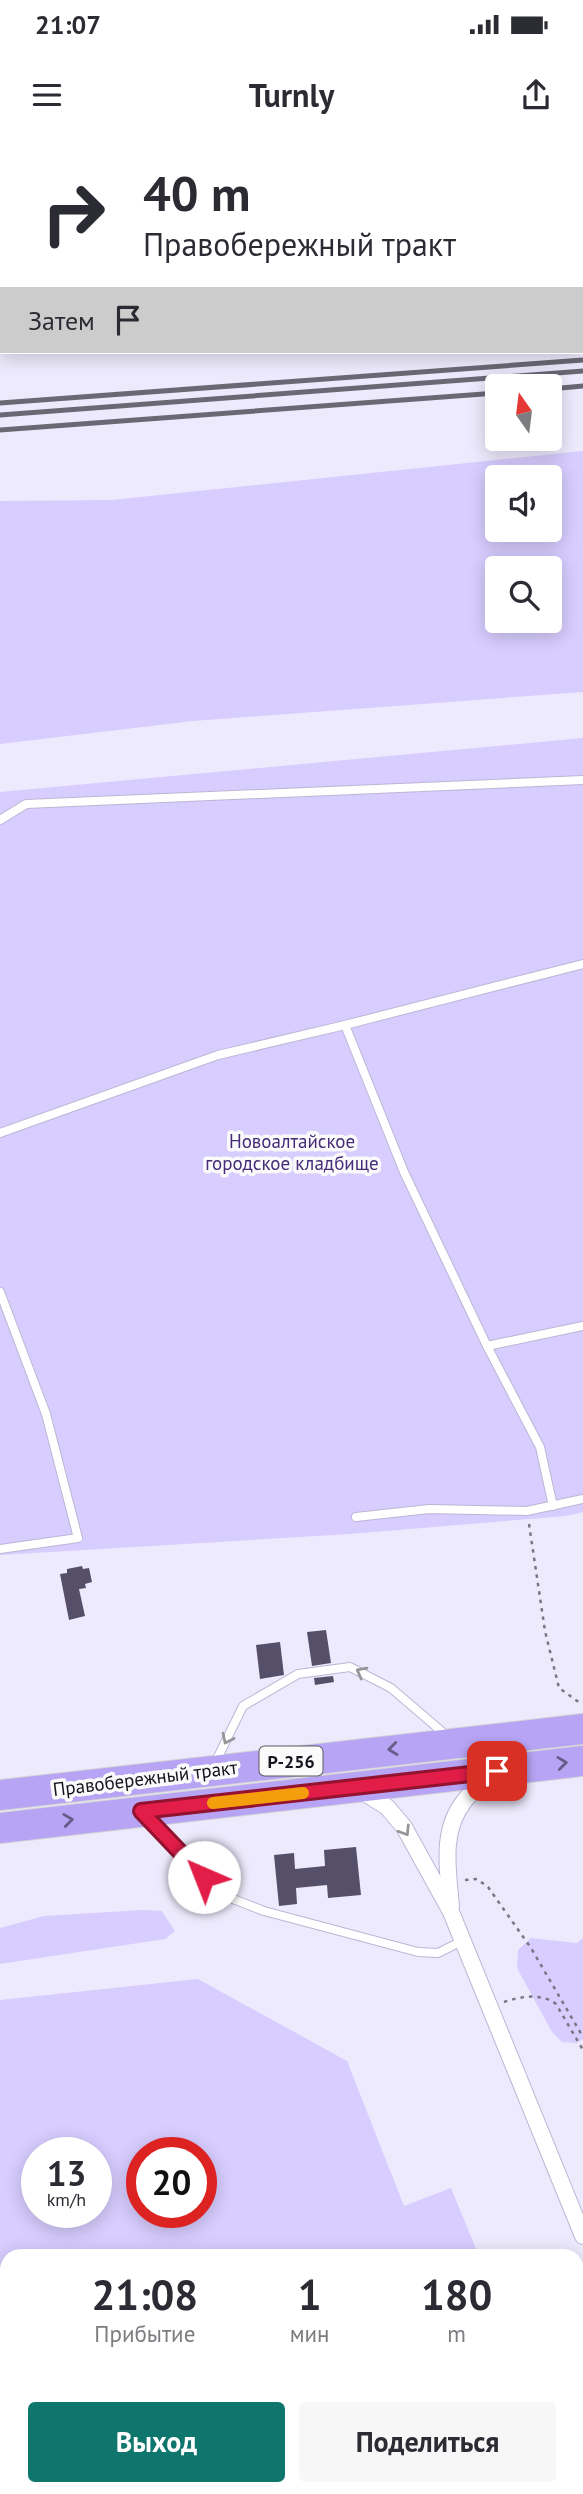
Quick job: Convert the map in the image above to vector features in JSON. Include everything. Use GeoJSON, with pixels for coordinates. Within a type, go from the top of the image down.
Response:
{"type":"FeatureCollection","features":[{"type":"Feature","properties":{"kind":"highway","name":"Правобережный тракт"},"geometry":{"type":"LineString","coordinates":[[0,1795],[454,1742],[582,1716]]}},
{"type":"Feature","properties":{"kind":"highway","name":"Правобережный тракт"},"geometry":{"type":"LineString","coordinates":[[0,1828],[583,1761]]}},
{"type":"Feature","properties":{"kind":"street"},"geometry":{"type":"LineString","coordinates":[[451,1912],[447,1839],[453,1817],[466,1798],[497,1771]]}},
{"type":"Feature","properties":{"kind":"street"},"geometry":{"type":"LineString","coordinates":[[355,1787],[387,1807],[404,1827],[451,1912],[583,2236]]}},
{"type":"Feature","properties":{"kind":"lane"},"geometry":{"type":"LineString","coordinates":[[0,820],[26,804],[583,780]]}},
{"type":"Feature","properties":{"kind":"lane"},"geometry":{"type":"LineString","coordinates":[[0,1133],[218,1055],[345,1026],[583,964]]}},
{"type":"Feature","properties":{"kind":"lane"},"geometry":{"type":"LineString","coordinates":[[345,1026],[404,1172],[487,1346],[540,1447],[553,1506]]}},
{"type":"Feature","properties":{"kind":"lane"},"geometry":{"type":"LineString","coordinates":[[0,1292],[46,1413],[78,1538],[0,1549]]}},
{"type":"Feature","properties":{"kind":"lane"},"geometry":{"type":"LineString","coordinates":[[487,1346],[583,1326]]}},
{"type":"Feature","properties":{"kind":"lane"},"geometry":{"type":"LineString","coordinates":[[356,1517],[429,1509],[527,1511],[583,1499]]}},
{"type":"Feature","properties":{"kind":"lane"},"geometry":{"type":"LineString","coordinates":[[211,1771],[243,1706],[298,1674],[350,1667],[391,1688],[454,1742]]}},
{"type":"Feature","properties":{"kind":"lane"},"geometry":{"type":"LineString","coordinates":[[141,1811],[220,1894],[264,1911],[418,1952],[438,1953],[462,1941]]}},
{"type":"Feature","properties":{"kind":"path"},"geometry":{"type":"LineString","coordinates":[[527,1511],[545,1630],[559,1688],[582,1716]]}},
{"type":"Feature","properties":{"kind":"path"},"geometry":{"type":"LineString","coordinates":[[449,1880],[477,1880],[488,1888],[531,1948],[583,2037]]}},
{"type":"Feature","properties":{"kind":"path"},"geometry":{"type":"LineString","coordinates":[[492,2013],[508,2000],[539,1997],[550,1999],[556,2004],[583,2050]]}},
{"type":"Feature","properties":{"kind":"green space"},"geometry":{"type":"Polygon","coordinates":[[[583,451],[583,692],[193,721],[0,744],[0,501],[112,500],[583,451]]]}},
{"type":"Feature","properties":{"kind":"green space","name":"Новоалтайское городское кладбище"},"geometry":{"type":"Polygon","coordinates":[[[583,738],[583,1512],[566,1516],[350,1534],[0,1555],[0,792],[583,738]]]}},
{"type":"Feature","properties":{"kind":"green space"},"geometry":{"type":"Polygon","coordinates":[[[162,1911],[175,1931],[165,1939],[0,1964],[0,1928],[44,1916],[162,1911]]]}},
{"type":"Feature","properties":{"kind":"green space"},"geometry":{"type":"Polygon","coordinates":[[[531,1938],[577,1943],[583,1938],[583,2039],[577,2043],[562,2042],[552,2032],[517,1968],[518,1950],[531,1938]]]}},
{"type":"Feature","properties":{"kind":"green space"},"geometry":{"type":"Polygon","coordinates":[[[198,1979],[347,2061],[404,2206],[451,2188],[476,2249],[0,2249],[0,2000],[198,1979]]]}},
{"type":"Feature","properties":{"kind":"building"},"geometry":{"type":"Polygon","coordinates":[[[82,1566],[83,1569],[89,1568],[92,1582],[85,1584],[86,1588],[79,1589],[85,1616],[69,1620],[60,1574],[67,1573],[67,1569],[82,1566]]]}},
{"type":"Feature","properties":{"kind":"building"},"geometry":{"type":"Polygon","coordinates":[[[326,1630],[331,1663],[312,1666],[307,1632],[326,1630]]]}},
{"type":"Feature","properties":{"kind":"building"},"geometry":{"type":"Polygon","coordinates":[[[280,1642],[284,1675],[260,1679],[256,1645],[280,1642]]]}},
{"type":"Feature","properties":{"kind":"building"},"geometry":{"type":"Polygon","coordinates":[[[333,1676],[334,1682],[315,1685],[314,1678],[333,1676]]]}},
{"type":"Feature","properties":{"kind":"building"},"geometry":{"type":"Polygon","coordinates":[[[356,1847],[361,1895],[328,1898],[327,1885],[296,1888],[297,1904],[279,1906],[274,1855],[294,1853],[295,1869],[325,1866],[324,1850],[356,1847]]]}},
{"type":"Feature","properties":{"kind":"railway"},"geometry":{"type":"LineString","coordinates":[[0,403],[583,360]]}},
{"type":"Feature","properties":{"kind":"railway"},"geometry":{"type":"LineString","coordinates":[[0,415],[583,371]]}},
{"type":"Feature","properties":{"kind":"railway"},"geometry":{"type":"LineString","coordinates":[[562,388],[583,386]]}},
{"type":"Feature","properties":{"kind":"railway"},"geometry":{"type":"LineString","coordinates":[[0,430],[485,394]]}},
{"type":"Feature","properties":{"kind":"slow traffic"},"geometry":{"type":"LineString","coordinates":[[213,1803],[303,1793]]}},
{"type":"Feature","properties":{"kind":"route"},"geometry":{"type":"LineString","coordinates":[[204,1877],[141,1811],[497,1771]]}}]}
